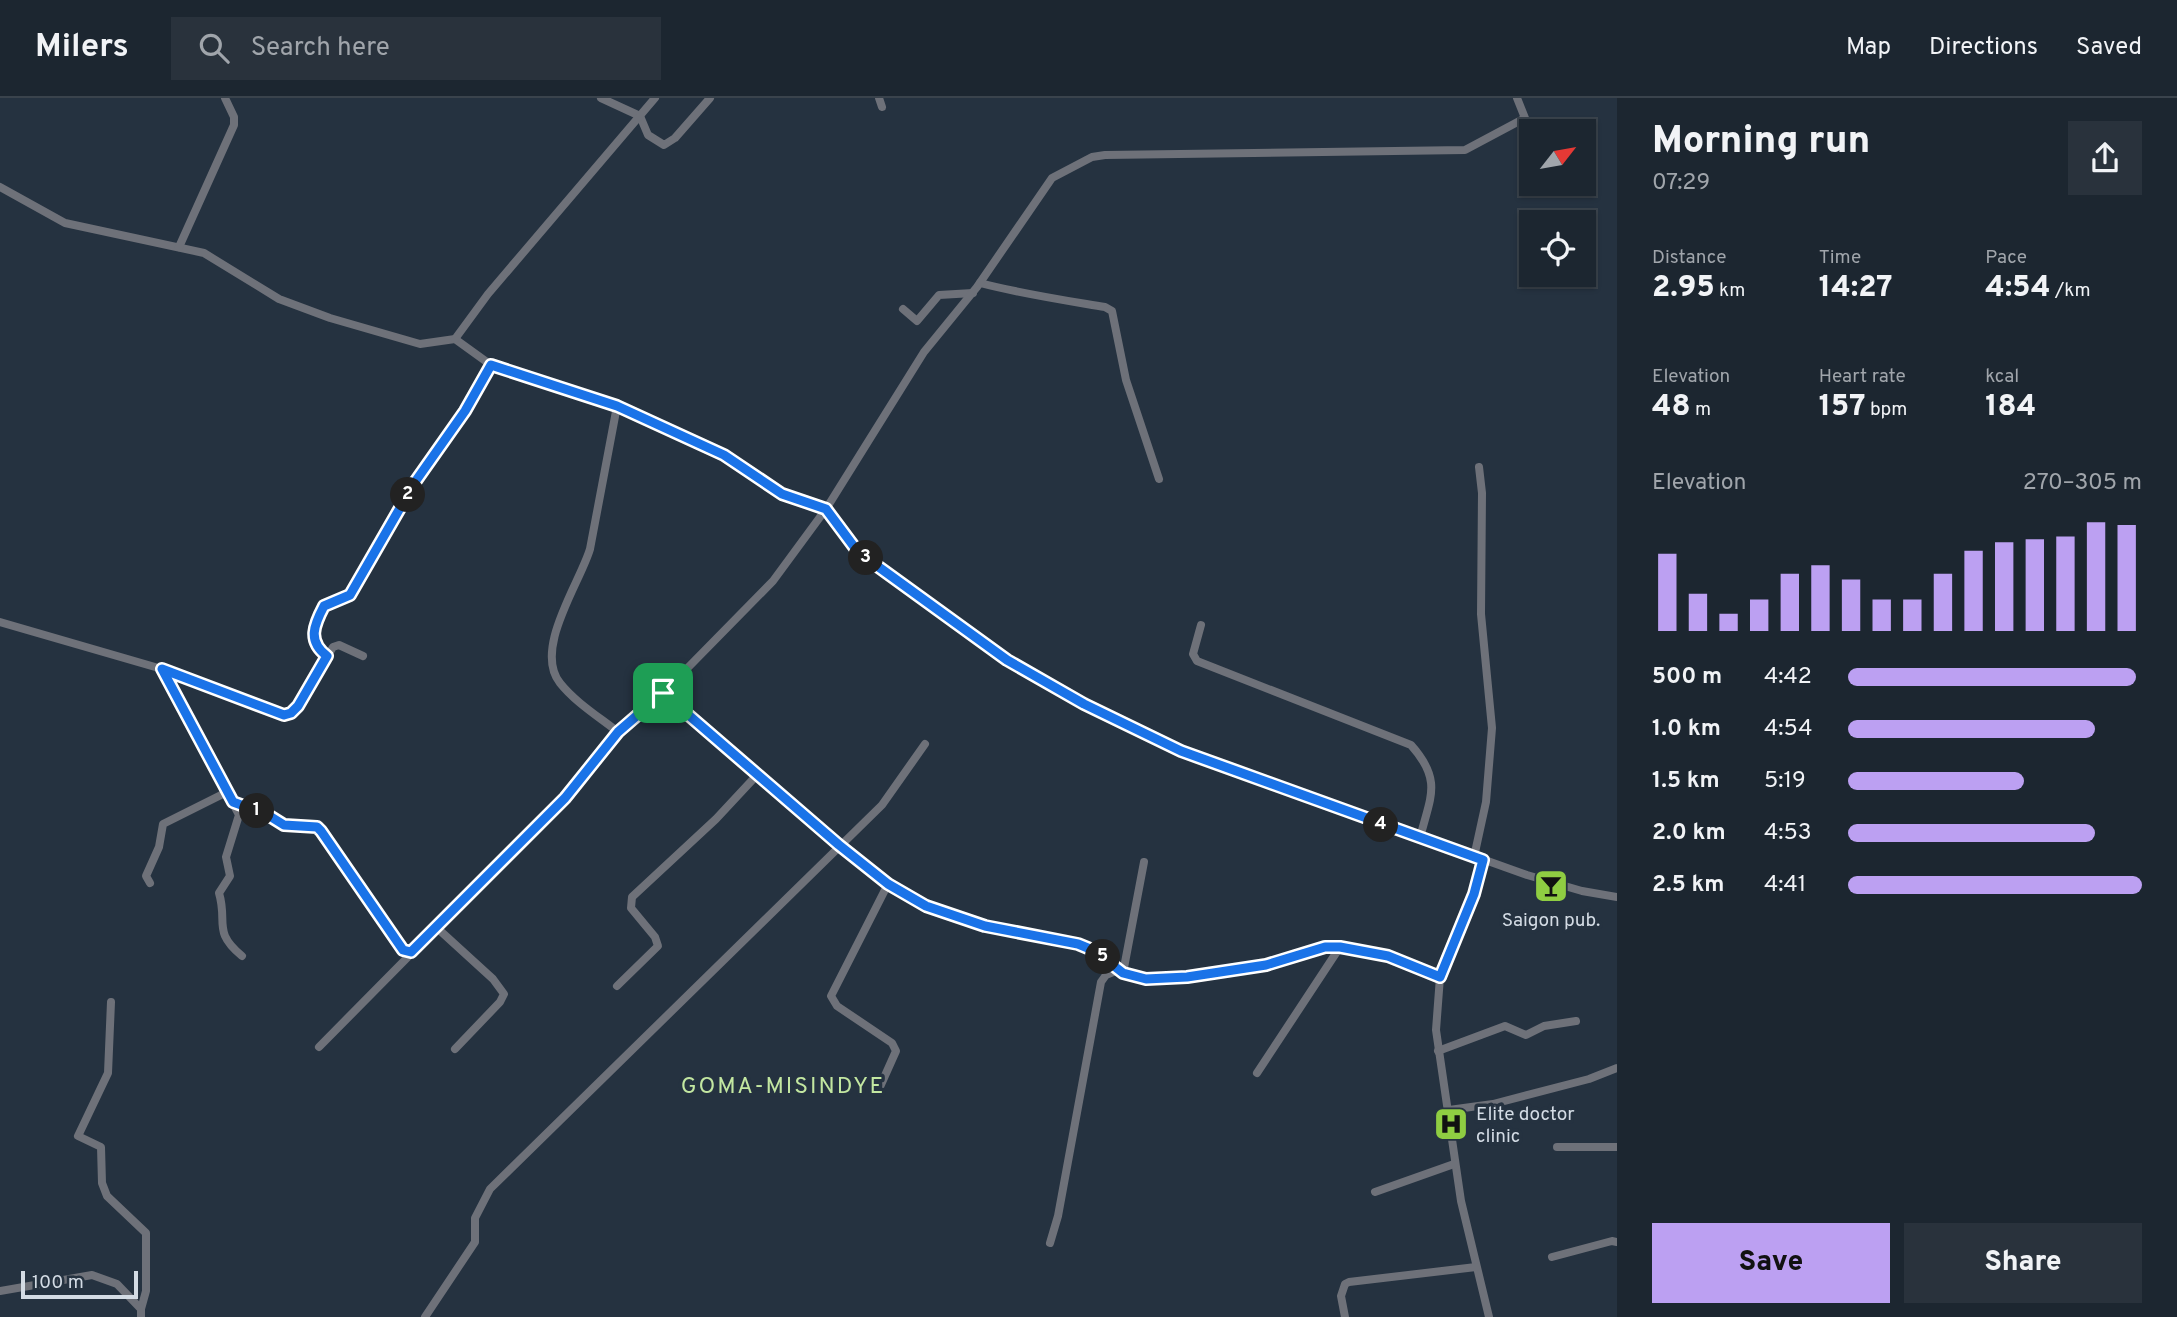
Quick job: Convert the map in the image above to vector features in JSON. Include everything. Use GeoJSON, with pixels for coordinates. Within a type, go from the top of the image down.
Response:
{"type":"FeatureCollection","features":[{"type":"Feature","properties":{"kind":"street"},"geometry":{"type":"LineString","coordinates":[[179,247],[234,125],[234,117],[225,98]]}},
{"type":"Feature","properties":{"kind":"street"},"geometry":{"type":"LineString","coordinates":[[601,98],[640,116],[648,135],[664,145],[675,138],[710,98]]}},
{"type":"Feature","properties":{"kind":"street"},"geometry":{"type":"LineString","coordinates":[[455,339],[488,294],[655,98]]}},
{"type":"Feature","properties":{"kind":"street"},"geometry":{"type":"LineString","coordinates":[[320,1047],[565,798],[618,732],[663,693],[773,581],[826,509],[923,352],[973,293],[1052,178],[1092,157],[1465,150],[1525,118],[1517,98]]}},
{"type":"Feature","properties":{"kind":"street"},"geometry":{"type":"LineString","coordinates":[[0,187],[65,223],[204,253],[279,299],[330,318],[420,344],[455,339],[491,365],[617,406],[724,455],[782,494],[826,509],[858,552],[1007,660],[1046,683],[1181,751],[1479,859],[1582,891],[1617,897]]}},
{"type":"Feature","properties":{"kind":"street"},"geometry":{"type":"LineString","coordinates":[[980,283],[1026,295],[1042,294],[1105,307],[1112,311],[1128,389],[1159,478]]}},
{"type":"Feature","properties":{"kind":"street"},"geometry":{"type":"LineString","coordinates":[[903,309],[917,321],[939,295],[973,293]]}},
{"type":"Feature","properties":{"kind":"street"},"geometry":{"type":"LineString","coordinates":[[327,656],[317,645],[313,631],[324,606],[350,595],[415,482],[465,411],[491,365]]}},
{"type":"Feature","properties":{"kind":"street"},"geometry":{"type":"LineString","coordinates":[[617,406],[590,549],[584,572],[558,624],[552,658],[559,682],[618,732]]}},
{"type":"Feature","properties":{"kind":"street"},"geometry":{"type":"LineString","coordinates":[[1479,467],[1482,493],[1481,614],[1492,728],[1474,894],[1440,977],[1436,1030],[1449,1110],[1454,1164],[1489,1317]]}},
{"type":"Feature","properties":{"kind":"street"},"geometry":{"type":"LineString","coordinates":[[0,622],[162,669],[288,715],[298,706],[333,646],[339,645],[363,656]]}},
{"type":"Feature","properties":{"kind":"street"},"geometry":{"type":"LineString","coordinates":[[1201,625],[1193,654],[1197,661],[1411,745],[1426,766],[1434,786],[1420,838]]}},
{"type":"Feature","properties":{"kind":"street"},"geometry":{"type":"LineString","coordinates":[[162,669],[233,802],[239,820],[226,857],[230,876],[219,892],[224,939],[242,956]]}},
{"type":"Feature","properties":{"kind":"street"},"geometry":{"type":"LineString","coordinates":[[663,693],[839,845],[888,884],[926,906],[985,926],[1078,944],[1095,951],[1121,971],[1146,979],[1187,977],[1266,965],[1325,947],[1340,947],[1388,956],[1440,977]]}},
{"type":"Feature","properties":{"kind":"street"},"geometry":{"type":"LineString","coordinates":[[425,1317],[475,1242],[475,1218],[490,1189],[882,805],[925,744]]}},
{"type":"Feature","properties":{"kind":"street"},"geometry":{"type":"LineString","coordinates":[[617,986],[658,946],[655,937],[631,908],[632,897],[716,819],[757,775]]}},
{"type":"Feature","properties":{"kind":"street"},"geometry":{"type":"LineString","coordinates":[[150,883],[146,876],[159,848],[163,824],[227,792]]}},
{"type":"Feature","properties":{"kind":"street"},"geometry":{"type":"LineString","coordinates":[[233,802],[268,815],[284,825],[317,827],[398,945],[411,952]]}},
{"type":"Feature","properties":{"kind":"street"},"geometry":{"type":"LineString","coordinates":[[1121,971],[1144,863]]}},
{"type":"Feature","properties":{"kind":"street"},"geometry":{"type":"LineString","coordinates":[[879,1089],[896,1051],[892,1043],[837,1006],[831,996],[888,884]]}},
{"type":"Feature","properties":{"kind":"street"},"geometry":{"type":"LineString","coordinates":[[436,927],[493,979],[504,994],[500,1002],[454,1049]]}},
{"type":"Feature","properties":{"kind":"street"},"geometry":{"type":"LineString","coordinates":[[1256,1073],[1340,947]]}},
{"type":"Feature","properties":{"kind":"street"},"geometry":{"type":"LineString","coordinates":[[1050,1243],[1058,1216],[1101,982],[1106,975],[1121,971]]}},
{"type":"Feature","properties":{"kind":"street"},"geometry":{"type":"LineString","coordinates":[[111,1002],[108,1073],[78,1136],[101,1147],[102,1183],[107,1196],[146,1233],[146,1292],[141,1313]]}},
{"type":"Feature","properties":{"kind":"street"},"geometry":{"type":"LineString","coordinates":[[1438,1051],[1505,1027],[1526,1035],[1544,1026],[1576,1021]]}},
{"type":"Feature","properties":{"kind":"street"},"geometry":{"type":"LineString","coordinates":[[1449,1110],[1493,1104],[1589,1079],[1617,1068]]}},
{"type":"Feature","properties":{"kind":"street"},"geometry":{"type":"LineString","coordinates":[[1557,1147],[1617,1147]]}},
{"type":"Feature","properties":{"kind":"street"},"geometry":{"type":"LineString","coordinates":[[1375,1192],[1454,1164]]}},
{"type":"Feature","properties":{"kind":"street"},"geometry":{"type":"LineString","coordinates":[[1552,1257],[1617,1242]]}},
{"type":"Feature","properties":{"kind":"street"},"geometry":{"type":"LineString","coordinates":[[1345,1317],[1341,1296],[1345,1284],[1349,1282],[1476,1268]]}},
{"type":"Feature","properties":{"kind":"street"},"geometry":{"type":"LineString","coordinates":[[0,1291],[92,1275],[117,1284],[141,1313]]}},
{"type":"Feature","properties":{"kind":"place","name":"Saigon pub."},"geometry":{"type":"Point","coordinates":[1551,886]}},
{"type":"Feature","properties":{"kind":"place","name":"Elite doctor clinic"},"geometry":{"type":"Point","coordinates":[1451,1124]}},
{"type":"Feature","properties":{"kind":"district","name":"GOMA-MISINDYE"},"geometry":{"type":"Point","coordinates":[783,1085]}},
{"type":"Feature","properties":{"kind":"route"},"geometry":{"type":"LineString","coordinates":[[491,365],[617,406],[724,455],[782,494],[826,509],[858,552],[1007,660],[1084,704],[1181,751],[1483,860],[1474,894],[1440,977],[1388,956],[1340,947],[1325,947],[1266,965],[1187,977],[1134,977],[1118,970],[1095,951],[1078,944],[985,926],[915,901],[888,884],[839,845],[663,693],[618,732],[565,798],[411,952],[398,945],[317,827],[284,825],[268,815],[233,802],[162,669],[284,715],[295,710],[327,656],[321,652],[313,638],[313,627],[324,606],[350,595],[415,482],[465,411],[491,365]]}}]}
